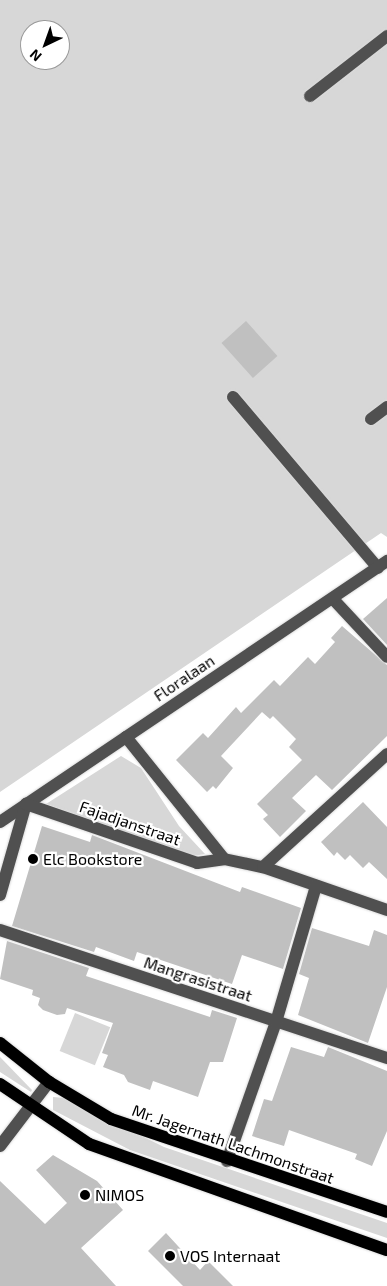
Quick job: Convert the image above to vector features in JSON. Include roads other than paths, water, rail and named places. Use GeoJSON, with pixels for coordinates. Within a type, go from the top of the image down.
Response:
{"type":"FeatureCollection","features":[{"type":"Feature","properties":{"kind":"main road","name":"Mr. Jagernath Lachmonstraat"},"geometry":{"type":"LineString","coordinates":[[0,1042],[49,1082],[111,1119],[227,1161],[387,1212]]}},
{"type":"Feature","properties":{"kind":"main road"},"geometry":{"type":"LineString","coordinates":[[0,1084],[89,1144],[132,1162],[387,1250]]}},
{"type":"Feature","properties":{"kind":"street"},"geometry":{"type":"LineString","coordinates":[[310,96],[387,36]]}},
{"type":"Feature","properties":{"kind":"street"},"geometry":{"type":"LineString","coordinates":[[233,397],[382,565]]}},
{"type":"Feature","properties":{"kind":"street"},"geometry":{"type":"LineString","coordinates":[[371,419],[387,407]]}},
{"type":"Feature","properties":{"kind":"street","name":"Floralaan"},"geometry":{"type":"LineString","coordinates":[[0,822],[382,565]]}},
{"type":"Feature","properties":{"kind":"street"},"geometry":{"type":"LineString","coordinates":[[333,598],[387,657]]}},
{"type":"Feature","properties":{"kind":"street","name":"Fajadjanstraat"},"geometry":{"type":"LineString","coordinates":[[126,737],[224,859]]}},
{"type":"Feature","properties":{"kind":"street"},"geometry":{"type":"LineString","coordinates":[[263,868],[387,754]]}},
{"type":"Feature","properties":{"kind":"street"},"geometry":{"type":"LineString","coordinates":[[0,895],[26,804]]}},
{"type":"Feature","properties":{"kind":"street","name":"Fajadjanstraat"},"geometry":{"type":"LineString","coordinates":[[26,804],[197,863],[224,859],[263,868],[387,910]]}},
{"type":"Feature","properties":{"kind":"street"},"geometry":{"type":"LineString","coordinates":[[227,1161],[276,1022],[316,886]]}},
{"type":"Feature","properties":{"kind":"street","name":"Mangrasistraat"},"geometry":{"type":"LineString","coordinates":[[0,930],[387,1058]]}},
{"type":"Feature","properties":{"kind":"street"},"geometry":{"type":"LineString","coordinates":[[0,1146],[49,1082]]}},
{"type":"Feature","properties":{"kind":"place","name":"Elc Bookstore"},"geometry":{"type":"Point","coordinates":[33,859]}},
{"type":"Feature","properties":{"kind":"place","name":"NIMOS"},"geometry":{"type":"Point","coordinates":[85,1195]}},
{"type":"Feature","properties":{"kind":"place","name":"VOS Internaat"},"geometry":{"type":"Point","coordinates":[170,1256]}}]}
